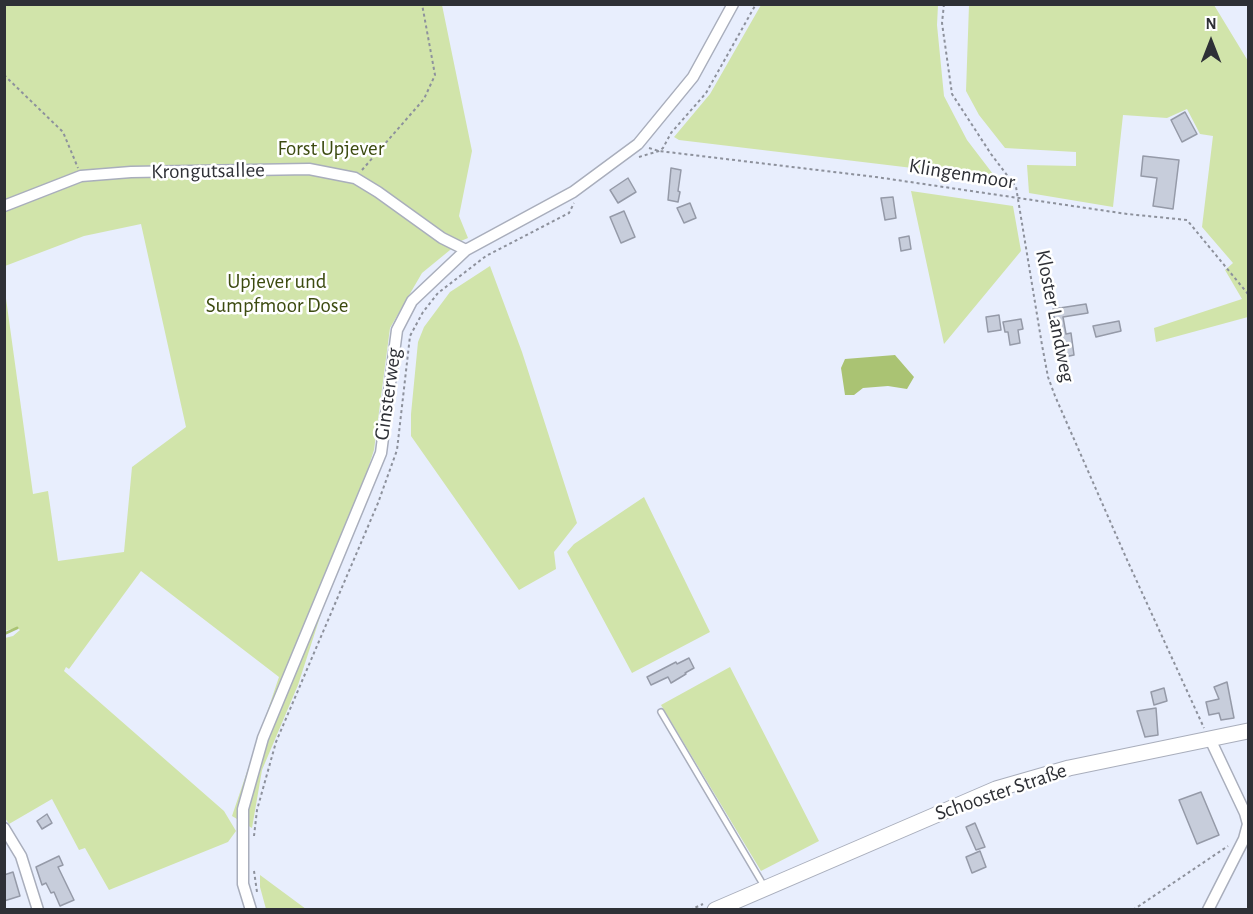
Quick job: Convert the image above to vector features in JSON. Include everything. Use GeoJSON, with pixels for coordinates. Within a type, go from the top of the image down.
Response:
{"type":"FeatureCollection","features":[{"type":"Feature","properties":{"kind":"street","name":"Ginsterweg"},"geometry":{"type":"LineString","coordinates":[[251,909],[243,884],[243,809],[263,738],[381,453],[397,330],[412,301],[466,250],[573,192],[638,144],[693,78],[734,4]]}},
{"type":"Feature","properties":{"kind":"street","name":"Krongutsallee"},"geometry":{"type":"LineString","coordinates":[[4,206],[81,176],[131,172],[309,170],[355,178],[442,238],[466,250]]}},
{"type":"Feature","properties":{"kind":"street","name":"Schooster Straße"},"geometry":{"type":"LineString","coordinates":[[715,909],[996,789],[1069,768],[1208,735],[1248,731]]}},
{"type":"Feature","properties":{"kind":"street"},"geometry":{"type":"LineString","coordinates":[[1208,735],[1248,824],[1246,834],[1208,909]]}},
{"type":"Feature","properties":{"kind":"street"},"geometry":{"type":"LineString","coordinates":[[4,828],[21,856],[38,909]]}},
{"type":"Feature","properties":{"kind":"lane"},"geometry":{"type":"LineString","coordinates":[[661,712],[764,888]]}},
{"type":"Feature","properties":{"kind":"path"},"geometry":{"type":"LineString","coordinates":[[355,178],[424,99],[435,75],[422,4]]}},
{"type":"Feature","properties":{"kind":"path","name":"Kloster Landweg"},"geometry":{"type":"LineString","coordinates":[[944,4],[942,22],[952,94],[991,154],[1016,187],[1048,376],[1114,532],[1208,735]]}},
{"type":"Feature","properties":{"kind":"path"},"geometry":{"type":"LineString","coordinates":[[4,75],[63,132],[81,176]]}},
{"type":"Feature","properties":{"kind":"path","name":"Klingenmoor"},"geometry":{"type":"LineString","coordinates":[[638,144],[659,152],[876,177],[1186,220],[1248,294]]}},
{"type":"Feature","properties":{"kind":"path"},"geometry":{"type":"LineString","coordinates":[[254,840],[257,810],[276,742],[378,502],[397,450],[410,336],[423,312],[438,293],[486,256]]}},
{"type":"Feature","properties":{"kind":"path"},"geometry":{"type":"LineString","coordinates":[[1133,909],[1246,834]]}},
{"type":"Feature","properties":{"kind":"path"},"geometry":{"type":"LineString","coordinates":[[253,862],[260,901]]}},
{"type":"Feature","properties":{"kind":"green space","name":"Forst Upjever"},"geometry":{"type":"Polygon","coordinates":[[[5,5],[442,5],[472,151],[459,216],[468,238],[461,241],[422,273],[390,328],[374,450],[298,685],[262,770],[252,828],[232,816],[279,677],[141,571],[69,669],[66,667],[64,671],[224,811],[236,831],[228,842],[109,890],[85,848],[79,850],[52,799],[9,824],[5,818],[5,638],[13,636],[20,630],[17,628],[4,631],[4,284],[33,494],[48,491],[58,561],[124,552],[132,467],[186,427],[141,224],[84,236],[5,266],[5,5]]]}},
{"type":"Feature","properties":{"kind":"green space"},"geometry":{"type":"Polygon","coordinates":[[[761,5],[938,5],[937,25],[944,96],[967,140],[996,178],[679,140],[674,137],[710,94],[761,5]]]}},
{"type":"Feature","properties":{"kind":"green space"},"geometry":{"type":"Polygon","coordinates":[[[969,5],[1214,5],[1248,61],[1248,317],[1156,342],[1154,328],[1242,299],[1225,270],[1233,263],[1202,227],[1213,136],[1200,134],[1187,109],[1167,118],[1123,115],[1113,207],[1029,193],[1027,165],[1076,166],[1076,152],[1005,148],[979,115],[966,91],[969,5]]]}},
{"type":"Feature","properties":{"kind":"green space"},"geometry":{"type":"Polygon","coordinates":[[[911,191],[1013,206],[1021,251],[944,344],[911,191]]]}},
{"type":"Feature","properties":{"kind":"green space"},"geometry":{"type":"Polygon","coordinates":[[[490,266],[522,352],[577,523],[554,552],[556,569],[519,590],[411,436],[418,342],[424,327],[450,292],[490,266]]]}},
{"type":"Feature","properties":{"kind":"green space"},"geometry":{"type":"Polygon","coordinates":[[[644,497],[710,632],[632,673],[567,552],[574,544],[644,497]]]}},
{"type":"Feature","properties":{"kind":"green space"},"geometry":{"type":"Polygon","coordinates":[[[730,667],[819,841],[761,871],[661,705],[730,667]]]}},
{"type":"Feature","properties":{"kind":"green space"},"geometry":{"type":"Polygon","coordinates":[[[260,875],[306,909],[266,909],[260,887],[260,875]]]}},
{"type":"Feature","properties":{"kind":"shaded area"},"geometry":{"type":"Polygon","coordinates":[[[895,355],[914,377],[907,389],[888,386],[863,388],[854,395],[845,395],[841,368],[845,359],[895,355]]]}},
{"type":"Feature","properties":{"kind":"building"},"geometry":{"type":"Polygon","coordinates":[[[1185,112],[1197,134],[1182,142],[1171,120],[1185,112]]]}},
{"type":"Feature","properties":{"kind":"building"},"geometry":{"type":"Polygon","coordinates":[[[1143,156],[1179,160],[1173,209],[1153,206],[1157,178],[1141,176],[1143,156]]]}},
{"type":"Feature","properties":{"kind":"building"},"geometry":{"type":"Polygon","coordinates":[[[671,168],[681,170],[678,202],[668,200],[671,168]]]}},
{"type":"Feature","properties":{"kind":"building"},"geometry":{"type":"Polygon","coordinates":[[[628,178],[636,192],[618,203],[610,190],[628,178]]]}},
{"type":"Feature","properties":{"kind":"building"},"geometry":{"type":"Polygon","coordinates":[[[893,197],[896,218],[885,220],[881,198],[893,197]]]}},
{"type":"Feature","properties":{"kind":"building"},"geometry":{"type":"Polygon","coordinates":[[[690,203],[696,218],[684,223],[677,208],[690,203]]]}},
{"type":"Feature","properties":{"kind":"building"},"geometry":{"type":"Polygon","coordinates":[[[624,211],[635,237],[621,243],[610,217],[624,211]]]}},
{"type":"Feature","properties":{"kind":"building"},"geometry":{"type":"Polygon","coordinates":[[[909,236],[911,249],[901,251],[899,238],[909,236]]]}},
{"type":"Feature","properties":{"kind":"building"},"geometry":{"type":"Polygon","coordinates":[[[1086,304],[1088,313],[1063,317],[1066,334],[1071,333],[1074,355],[1060,358],[1053,309],[1086,304]]]}},
{"type":"Feature","properties":{"kind":"building"},"geometry":{"type":"Polygon","coordinates":[[[999,315],[1001,330],[988,332],[986,317],[999,315]]]}},
{"type":"Feature","properties":{"kind":"building"},"geometry":{"type":"Polygon","coordinates":[[[1021,319],[1023,329],[1018,330],[1020,343],[1010,345],[1008,332],[1005,332],[1003,322],[1021,319]]]}},
{"type":"Feature","properties":{"kind":"building"},"geometry":{"type":"Polygon","coordinates":[[[1119,321],[1121,331],[1096,337],[1093,326],[1119,321]]]}},
{"type":"Feature","properties":{"kind":"building"},"geometry":{"type":"Polygon","coordinates":[[[689,658],[694,668],[686,674],[671,683],[668,677],[651,685],[647,677],[689,658]]]}},
{"type":"Feature","properties":{"kind":"building"},"geometry":{"type":"Polygon","coordinates":[[[1227,682],[1234,718],[1221,720],[1219,713],[1209,715],[1206,702],[1219,699],[1214,687],[1227,682]]]}},
{"type":"Feature","properties":{"kind":"building"},"geometry":{"type":"Polygon","coordinates":[[[1164,688],[1167,701],[1154,705],[1151,692],[1164,688]]]}},
{"type":"Feature","properties":{"kind":"building"},"geometry":{"type":"Polygon","coordinates":[[[1156,708],[1158,735],[1145,737],[1137,711],[1156,708]]]}},
{"type":"Feature","properties":{"kind":"building"},"geometry":{"type":"Polygon","coordinates":[[[1201,792],[1219,835],[1197,844],[1179,800],[1201,792]]]}},
{"type":"Feature","properties":{"kind":"building"},"geometry":{"type":"Polygon","coordinates":[[[47,814],[52,823],[42,829],[37,821],[47,814]]]}},
{"type":"Feature","properties":{"kind":"building"},"geometry":{"type":"Polygon","coordinates":[[[975,823],[985,847],[976,850],[966,827],[975,823]]]}},
{"type":"Feature","properties":{"kind":"building"},"geometry":{"type":"Polygon","coordinates":[[[980,851],[986,867],[972,873],[966,857],[980,851]]]}},
{"type":"Feature","properties":{"kind":"building"},"geometry":{"type":"Polygon","coordinates":[[[59,856],[63,865],[58,867],[74,900],[60,906],[54,892],[51,893],[46,883],[42,885],[36,867],[59,856]]]}},
{"type":"Feature","properties":{"kind":"building"},"geometry":{"type":"Polygon","coordinates":[[[13,872],[20,896],[4,901],[4,875],[13,872]]]}},
{"type":"Feature","properties":{"kind":"waterway"},"geometry":{"type":"LineString","coordinates":[[4,634],[17,628]]}},
{"type":"Feature","properties":{"kind":"park label","name":"Upjever und Sumpfmoor Dose"},"geometry":{"type":"Point","coordinates":[277,294]}}]}
